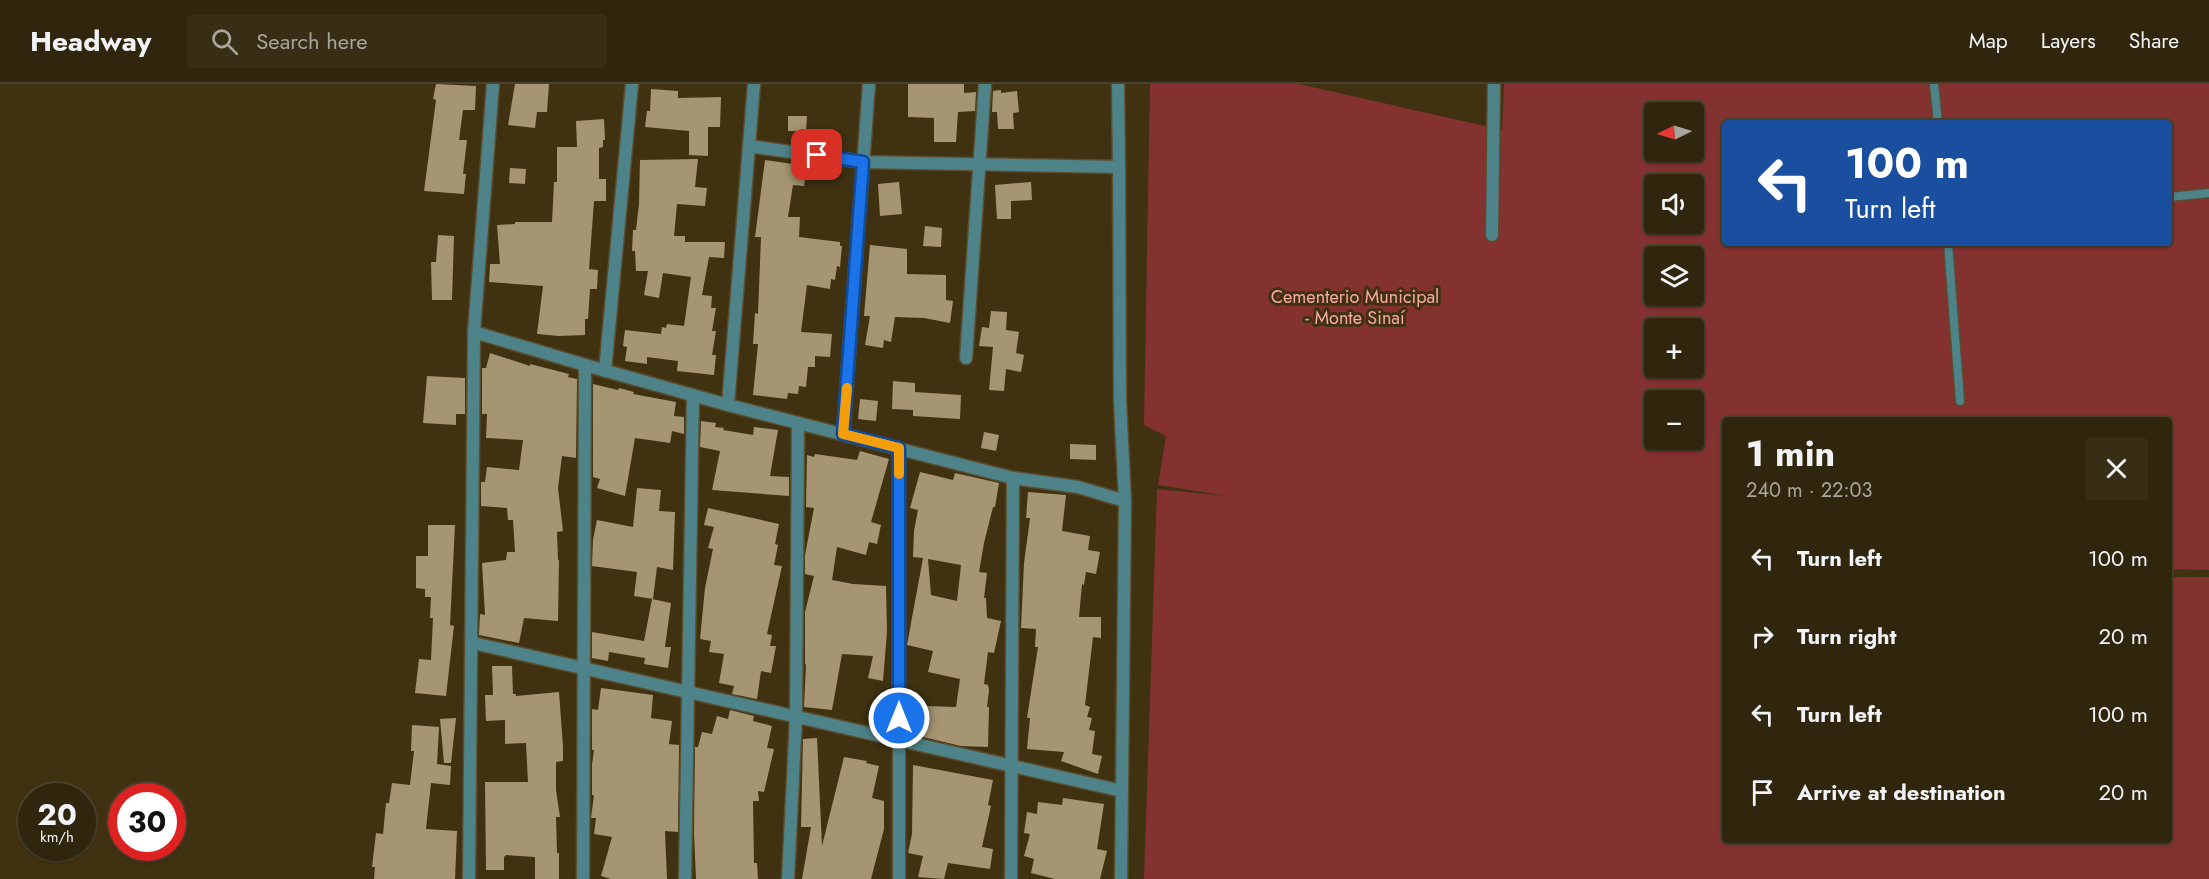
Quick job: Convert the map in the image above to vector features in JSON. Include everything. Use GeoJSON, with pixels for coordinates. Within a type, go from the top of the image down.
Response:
{"type":"FeatureCollection","features":[{"type":"Feature","properties":{"kind":"street"},"geometry":{"type":"LineString","coordinates":[[470,879],[474,332],[493,84]]}},
{"type":"Feature","properties":{"kind":"street"},"geometry":{"type":"LineString","coordinates":[[605,371],[632,84]]}},
{"type":"Feature","properties":{"kind":"street"},"geometry":{"type":"LineString","coordinates":[[728,405],[754,84]]}},
{"type":"Feature","properties":{"kind":"street"},"geometry":{"type":"LineString","coordinates":[[843,434],[869,84]]}},
{"type":"Feature","properties":{"kind":"street"},"geometry":{"type":"LineString","coordinates":[[966,358],[985,84]]}},
{"type":"Feature","properties":{"kind":"street"},"geometry":{"type":"LineString","coordinates":[[1118,84],[1120,401],[1125,501],[1121,879]]}},
{"type":"Feature","properties":{"kind":"street"},"geometry":{"type":"LineString","coordinates":[[1492,235],[1494,84]]}},
{"type":"Feature","properties":{"kind":"street"},"geometry":{"type":"LineString","coordinates":[[749,146],[863,162],[1119,167]]}},
{"type":"Feature","properties":{"kind":"street"},"geometry":{"type":"LineString","coordinates":[[474,332],[728,405],[1012,478],[1078,487],[1125,501]]}},
{"type":"Feature","properties":{"kind":"street"},"geometry":{"type":"LineString","coordinates":[[584,879],[585,365]]}},
{"type":"Feature","properties":{"kind":"street"},"geometry":{"type":"LineString","coordinates":[[686,879],[693,395]]}},
{"type":"Feature","properties":{"kind":"street"},"geometry":{"type":"LineString","coordinates":[[788,879],[796,717],[798,423]]}},
{"type":"Feature","properties":{"kind":"street"},"geometry":{"type":"LineString","coordinates":[[899,448],[899,879]]}},
{"type":"Feature","properties":{"kind":"street"},"geometry":{"type":"LineString","coordinates":[[1011,879],[1012,478]]}},
{"type":"Feature","properties":{"kind":"street"},"geometry":{"type":"LineString","coordinates":[[473,643],[1122,791]]}},
{"type":"Feature","properties":{"kind":"lane"},"geometry":{"type":"LineString","coordinates":[[1934,84],[1938,120]]}},
{"type":"Feature","properties":{"kind":"lane"},"geometry":{"type":"LineString","coordinates":[[2172,197],[2209,193]]}},
{"type":"Feature","properties":{"kind":"lane"},"geometry":{"type":"LineString","coordinates":[[1948,246],[1960,401]]}},
{"type":"Feature","properties":{"kind":"green space","name":"Cementerio Municipal - Monte Sinaí"},"geometry":{"type":"Polygon","coordinates":[[[1150,84],[1299,84],[1502,130],[1504,84],[2209,84],[2209,570],[2172,569],[2172,417],[1722,417],[1722,843],[2172,843],[2172,577],[2209,577],[2209,879],[1144,879],[1157,489],[1228,496],[1158,485],[1166,436],[1144,425],[1150,84]]]}},
{"type":"Feature","properties":{"kind":"building"},"geometry":{"type":"Polygon","coordinates":[[[436,84],[476,86],[475,110],[463,110],[459,140],[467,140],[463,174],[466,174],[464,194],[424,191],[436,84]]]}},
{"type":"Feature","properties":{"kind":"building"},"geometry":{"type":"Polygon","coordinates":[[[515,84],[549,84],[547,112],[537,112],[535,128],[508,125],[515,84]]]}},
{"type":"Feature","properties":{"kind":"building"},"geometry":{"type":"Polygon","coordinates":[[[908,84],[964,84],[964,93],[976,92],[975,111],[958,112],[956,142],[934,142],[934,118],[908,117],[908,84]]]}},
{"type":"Feature","properties":{"kind":"building"},"geometry":{"type":"Polygon","coordinates":[[[651,89],[678,91],[678,98],[721,97],[720,127],[708,127],[708,156],[689,155],[689,131],[645,127],[647,111],[650,111],[651,89]]]}},
{"type":"Feature","properties":{"kind":"building"},"geometry":{"type":"Polygon","coordinates":[[[1001,90],[1001,93],[1017,91],[1019,112],[1013,113],[1014,129],[998,129],[997,112],[992,112],[993,91],[1001,90]]]}},
{"type":"Feature","properties":{"kind":"building"},"geometry":{"type":"Polygon","coordinates":[[[788,116],[807,116],[806,131],[788,131],[788,116]]]}},
{"type":"Feature","properties":{"kind":"building"},"geometry":{"type":"Polygon","coordinates":[[[604,119],[605,140],[603,140],[603,147],[599,148],[599,179],[606,179],[606,201],[594,201],[589,269],[598,270],[597,289],[590,289],[585,335],[537,334],[543,286],[489,282],[490,264],[500,264],[497,225],[515,224],[515,222],[552,222],[554,182],[557,182],[557,147],[577,147],[576,121],[604,119]]]}},
{"type":"Feature","properties":{"kind":"building"},"geometry":{"type":"Polygon","coordinates":[[[698,159],[695,187],[707,188],[705,206],[677,204],[674,236],[685,236],[685,242],[725,242],[724,258],[709,257],[702,295],[712,296],[711,308],[716,308],[712,331],[716,331],[712,355],[716,355],[714,375],[677,371],[678,361],[647,357],[647,364],[625,361],[627,347],[623,346],[625,330],[661,334],[662,327],[666,328],[667,324],[684,326],[691,277],[663,273],[659,298],[644,295],[648,271],[636,271],[635,251],[632,251],[633,230],[636,230],[639,204],[640,160],[698,159]]]}},
{"type":"Feature","properties":{"kind":"building"},"geometry":{"type":"Polygon","coordinates":[[[765,160],[807,166],[804,186],[793,185],[788,217],[800,217],[799,237],[840,242],[842,246],[840,267],[837,266],[835,280],[831,279],[830,289],[807,285],[801,332],[832,334],[830,357],[815,356],[815,367],[808,367],[806,387],[799,386],[798,394],[788,393],[787,399],[753,395],[758,344],[753,344],[755,313],[758,314],[761,237],[755,237],[765,160]]]}},
{"type":"Feature","properties":{"kind":"building"},"geometry":{"type":"Polygon","coordinates":[[[510,168],[526,169],[525,184],[509,183],[510,168]]]}},
{"type":"Feature","properties":{"kind":"building"},"geometry":{"type":"Polygon","coordinates":[[[899,182],[902,214],[880,216],[878,184],[899,182]]]}},
{"type":"Feature","properties":{"kind":"building"},"geometry":{"type":"Polygon","coordinates":[[[1031,182],[1032,200],[1011,201],[1011,219],[997,219],[995,185],[1031,182]]]}},
{"type":"Feature","properties":{"kind":"building"},"geometry":{"type":"Polygon","coordinates":[[[925,226],[942,228],[941,247],[923,246],[925,226]]]}},
{"type":"Feature","properties":{"kind":"building"},"geometry":{"type":"Polygon","coordinates":[[[438,235],[454,236],[452,300],[432,300],[431,262],[436,262],[438,235]]]}},
{"type":"Feature","properties":{"kind":"building"},"geometry":{"type":"Polygon","coordinates":[[[870,245],[907,249],[907,274],[946,275],[946,300],[953,301],[950,323],[924,318],[895,317],[891,342],[884,340],[883,348],[865,345],[870,316],[864,316],[870,245]]]}},
{"type":"Feature","properties":{"kind":"building"},"geometry":{"type":"Polygon","coordinates":[[[991,311],[1007,312],[1006,330],[1019,332],[1016,353],[1024,355],[1021,372],[1006,369],[1004,391],[989,390],[993,347],[979,346],[982,327],[989,328],[991,311]]]}},
{"type":"Feature","properties":{"kind":"building"},"geometry":{"type":"Polygon","coordinates":[[[490,353],[530,366],[530,364],[569,374],[568,377],[577,379],[576,458],[562,456],[558,488],[563,531],[557,532],[558,621],[524,618],[519,643],[479,635],[480,614],[485,615],[482,563],[506,560],[507,552],[515,552],[513,520],[508,520],[507,508],[481,506],[481,482],[485,482],[487,467],[519,470],[523,440],[486,438],[487,414],[482,414],[482,368],[486,368],[490,353]]]}},
{"type":"Feature","properties":{"kind":"building"},"geometry":{"type":"Polygon","coordinates":[[[427,376],[465,378],[465,414],[456,414],[456,425],[423,423],[427,376]]]}},
{"type":"Feature","properties":{"kind":"building"},"geometry":{"type":"Polygon","coordinates":[[[893,381],[915,383],[915,392],[961,395],[960,419],[913,416],[913,410],[892,409],[893,381]]]}},
{"type":"Feature","properties":{"kind":"building"},"geometry":{"type":"Polygon","coordinates":[[[593,384],[676,402],[674,416],[684,417],[684,434],[672,431],[670,443],[635,438],[625,496],[597,488],[600,479],[593,477],[593,384]]]}},
{"type":"Feature","properties":{"kind":"building"},"geometry":{"type":"Polygon","coordinates":[[[860,399],[878,401],[876,421],[858,419],[860,399]]]}},
{"type":"Feature","properties":{"kind":"building"},"geometry":{"type":"Polygon","coordinates":[[[701,421],[716,423],[715,427],[724,428],[723,430],[753,435],[754,427],[778,430],[770,476],[789,477],[789,496],[712,490],[720,451],[700,447],[701,421]]]}},
{"type":"Feature","properties":{"kind":"building"},"geometry":{"type":"Polygon","coordinates":[[[984,432],[999,435],[996,451],[981,448],[984,432]]]}},
{"type":"Feature","properties":{"kind":"building"},"geometry":{"type":"Polygon","coordinates":[[[1070,444],[1096,445],[1096,460],[1070,459],[1070,444]]]}},
{"type":"Feature","properties":{"kind":"building"},"geometry":{"type":"Polygon","coordinates":[[[860,451],[889,459],[871,522],[881,525],[877,544],[869,542],[866,555],[837,547],[832,580],[886,586],[887,632],[883,681],[868,678],[873,656],[842,654],[832,710],[804,707],[805,612],[814,576],[805,574],[805,555],[814,508],[806,507],[807,455],[857,460],[860,451]]]}},
{"type":"Feature","properties":{"kind":"building"},"geometry":{"type":"Polygon","coordinates":[[[920,472],[953,480],[955,473],[999,483],[979,572],[987,573],[984,598],[986,598],[987,618],[1001,621],[994,653],[988,652],[984,684],[988,685],[989,690],[988,747],[961,746],[919,736],[920,716],[925,717],[925,706],[956,707],[960,679],[928,672],[933,651],[907,645],[923,558],[913,557],[918,510],[910,508],[920,472]],[[928,559],[931,595],[957,601],[961,565],[928,559]]]}},
{"type":"Feature","properties":{"kind":"building"},"geometry":{"type":"Polygon","coordinates":[[[637,488],[661,490],[659,511],[675,512],[673,570],[657,567],[653,599],[634,596],[637,572],[592,566],[593,540],[597,520],[633,527],[637,488]]]}},
{"type":"Feature","properties":{"kind":"building"},"geometry":{"type":"Polygon","coordinates":[[[1028,492],[1066,495],[1062,531],[1090,536],[1088,550],[1100,552],[1096,574],[1086,572],[1084,585],[1082,584],[1079,617],[1101,617],[1101,638],[1093,637],[1085,705],[1090,707],[1087,717],[1092,718],[1089,730],[1095,731],[1092,754],[1102,756],[1098,774],[1061,761],[1064,752],[1027,749],[1030,718],[1027,718],[1038,647],[1035,647],[1036,629],[1021,628],[1024,563],[1030,518],[1026,518],[1028,492]]]}},
{"type":"Feature","properties":{"kind":"building"},"geometry":{"type":"Polygon","coordinates":[[[708,508],[779,524],[774,565],[782,566],[767,634],[772,635],[770,646],[776,646],[771,673],[761,671],[757,699],[732,694],[734,686],[719,683],[724,654],[709,652],[711,641],[700,639],[705,588],[713,549],[708,548],[714,527],[704,525],[708,508]]]}},
{"type":"Feature","properties":{"kind":"building"},"geometry":{"type":"Polygon","coordinates":[[[428,525],[455,525],[450,625],[454,626],[446,696],[415,693],[419,659],[431,660],[433,618],[430,618],[431,597],[425,597],[425,589],[416,588],[416,556],[428,556],[428,525]]]}},
{"type":"Feature","properties":{"kind":"building"},"geometry":{"type":"Polygon","coordinates":[[[652,599],[671,603],[665,647],[671,647],[668,668],[644,664],[645,658],[609,652],[608,661],[592,658],[592,632],[644,641],[652,599]]]}},
{"type":"Feature","properties":{"kind":"building"},"geometry":{"type":"Polygon","coordinates":[[[492,666],[512,666],[513,694],[516,696],[559,692],[563,761],[556,762],[556,790],[560,817],[556,817],[559,879],[535,879],[535,857],[506,855],[504,870],[486,870],[485,782],[528,782],[526,743],[505,744],[505,720],[486,721],[485,695],[493,695],[492,666]]]}},
{"type":"Feature","properties":{"kind":"building"},"geometry":{"type":"Polygon","coordinates":[[[601,688],[653,695],[651,718],[672,721],[669,744],[679,745],[678,832],[665,831],[667,879],[611,879],[601,876],[612,837],[594,834],[596,818],[591,818],[594,795],[592,795],[594,750],[592,750],[592,709],[598,710],[601,688]]]}},
{"type":"Feature","properties":{"kind":"building"},"geometry":{"type":"Polygon","coordinates":[[[730,710],[754,716],[753,721],[772,726],[767,748],[774,749],[764,792],[758,791],[759,801],[753,801],[754,863],[757,863],[758,879],[696,879],[695,747],[698,747],[702,732],[712,734],[717,716],[728,719],[730,710]]]}},
{"type":"Feature","properties":{"kind":"building"},"geometry":{"type":"Polygon","coordinates":[[[456,718],[451,763],[444,763],[440,719],[456,718]]]}},
{"type":"Feature","properties":{"kind":"building"},"geometry":{"type":"Polygon","coordinates":[[[412,725],[439,727],[437,764],[451,766],[450,785],[431,783],[426,829],[457,831],[455,879],[374,879],[375,867],[372,867],[376,833],[383,834],[386,803],[389,803],[392,783],[410,785],[414,751],[411,751],[412,725]]]}},
{"type":"Feature","properties":{"kind":"building"},"geometry":{"type":"Polygon","coordinates":[[[817,738],[822,846],[844,757],[867,761],[866,763],[879,766],[872,798],[884,801],[884,829],[871,879],[802,879],[811,827],[801,827],[803,739],[817,738]]]}},
{"type":"Feature","properties":{"kind":"building"},"geometry":{"type":"Polygon","coordinates":[[[913,765],[993,780],[988,805],[991,806],[982,847],[993,849],[990,869],[948,863],[944,879],[918,877],[923,856],[908,853],[912,834],[913,765]]]}},
{"type":"Feature","properties":{"kind":"building"},"geometry":{"type":"Polygon","coordinates":[[[1063,798],[1104,804],[1097,849],[1107,851],[1100,879],[1055,879],[1031,873],[1034,859],[1024,856],[1030,834],[1024,833],[1027,812],[1037,814],[1038,802],[1062,805],[1063,798]]]}},
{"type":"Feature","properties":{"kind":"slow traffic"},"geometry":{"type":"LineString","coordinates":[[847,388],[843,434],[899,448],[899,474]]}},
{"type":"Feature","properties":{"kind":"route"},"geometry":{"type":"LineString","coordinates":[[817,155],[863,162],[843,434],[899,448],[899,718]]}}]}
